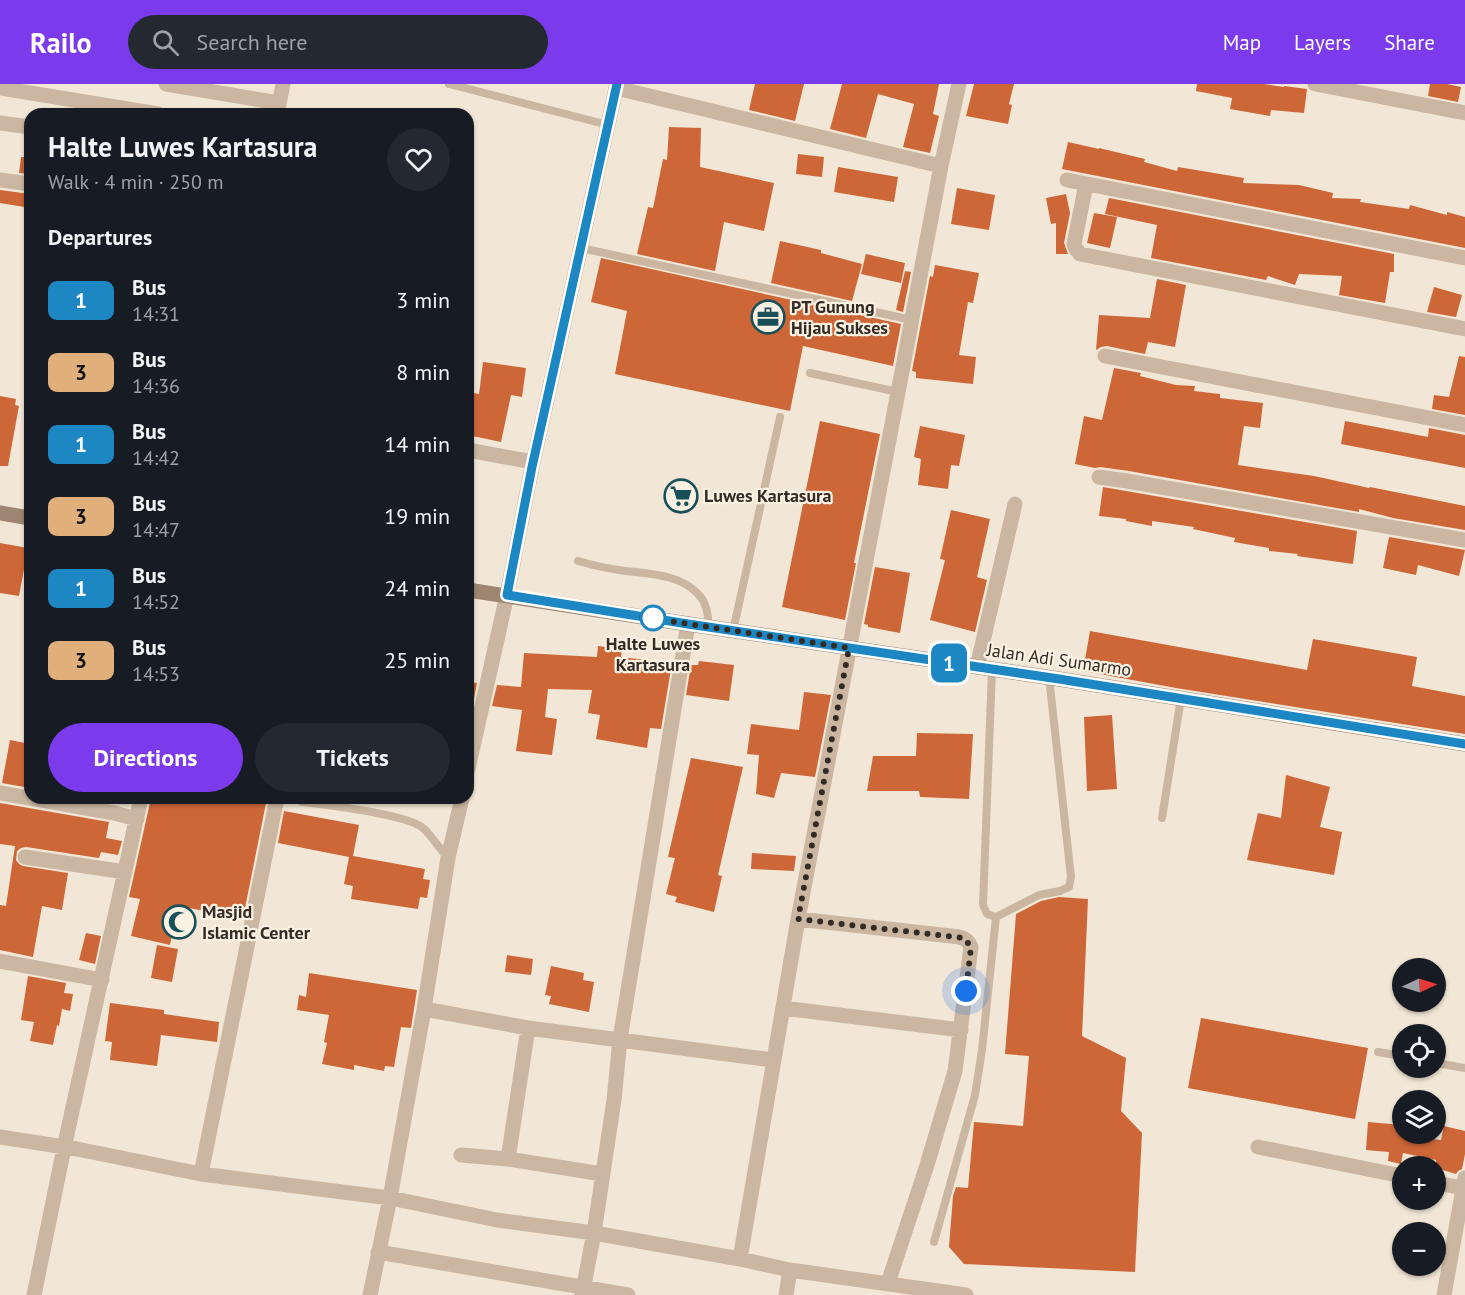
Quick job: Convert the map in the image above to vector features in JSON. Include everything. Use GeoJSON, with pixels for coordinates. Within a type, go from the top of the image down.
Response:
{"type":"FeatureCollection","features":[{"type":"Feature","properties":{"kind":"main road"},"geometry":{"type":"LineString","coordinates":[[0,513],[24,517]]}},
{"type":"Feature","properties":{"kind":"main road","name":"Jalan Adi Sumarmo"},"geometry":{"type":"LineString","coordinates":[[474,591],[1054,678],[1465,744]]}},
{"type":"Feature","properties":{"kind":"street"},"geometry":{"type":"LineString","coordinates":[[166,84],[278,108],[283,84]]}},
{"type":"Feature","properties":{"kind":"street"},"geometry":{"type":"LineString","coordinates":[[740,1259],[798,919],[941,166],[959,84]]}},
{"type":"Feature","properties":{"kind":"street"},"geometry":{"type":"LineString","coordinates":[[1315,84],[1465,113]]}},
{"type":"Feature","properties":{"kind":"street"},"geometry":{"type":"LineString","coordinates":[[474,743],[616,86],[941,166]]}},
{"type":"Feature","properties":{"kind":"street"},"geometry":{"type":"LineString","coordinates":[[0,88],[122,108]]}},
{"type":"Feature","properties":{"kind":"street"},"geometry":{"type":"LineString","coordinates":[[0,123],[24,126]]}},
{"type":"Feature","properties":{"kind":"street"},"geometry":{"type":"LineString","coordinates":[[0,180],[24,183]]}},
{"type":"Feature","properties":{"kind":"street"},"geometry":{"type":"LineString","coordinates":[[1067,180],[1465,258]]}},
{"type":"Feature","properties":{"kind":"street"},"geometry":{"type":"LineString","coordinates":[[1086,184],[1074,244],[1080,254],[1465,329]]}},
{"type":"Feature","properties":{"kind":"street"},"geometry":{"type":"LineString","coordinates":[[1105,356],[1465,425]]}},
{"type":"Feature","properties":{"kind":"street"},"geometry":{"type":"LineString","coordinates":[[474,451],[533,462]]}},
{"type":"Feature","properties":{"kind":"street"},"geometry":{"type":"LineString","coordinates":[[1099,477],[1465,540]]}},
{"type":"Feature","properties":{"kind":"street"},"geometry":{"type":"LineString","coordinates":[[985,668],[1015,504]]}},
{"type":"Feature","properties":{"kind":"street"},"geometry":{"type":"LineString","coordinates":[[583,1291],[614,1100],[620,1040],[688,624]]}},
{"type":"Feature","properties":{"kind":"street"},"geometry":{"type":"LineString","coordinates":[[0,793],[24,797]]}},
{"type":"Feature","properties":{"kind":"street"},"geometry":{"type":"LineString","coordinates":[[63,804],[137,819]]}},
{"type":"Feature","properties":{"kind":"street"},"geometry":{"type":"LineString","coordinates":[[34,1295],[140,804]]}},
{"type":"Feature","properties":{"kind":"street"},"geometry":{"type":"LineString","coordinates":[[201,1174],[276,804]]}},
{"type":"Feature","properties":{"kind":"street"},"geometry":{"type":"LineString","coordinates":[[370,1295],[424,1009],[448,858],[461,804]]}},
{"type":"Feature","properties":{"kind":"street"},"geometry":{"type":"LineString","coordinates":[[25,857],[125,873]]}},
{"type":"Feature","properties":{"kind":"street"},"geometry":{"type":"LineString","coordinates":[[798,919],[964,938],[971,947],[956,1071],[888,1283]]}},
{"type":"Feature","properties":{"kind":"street"},"geometry":{"type":"LineString","coordinates":[[0,961],[102,980]]}},
{"type":"Feature","properties":{"kind":"street"},"geometry":{"type":"LineString","coordinates":[[783,1008],[961,1030]]}},
{"type":"Feature","properties":{"kind":"street"},"geometry":{"type":"LineString","coordinates":[[424,1009],[528,1028],[773,1060]]}},
{"type":"Feature","properties":{"kind":"street"},"geometry":{"type":"LineString","coordinates":[[508,1159],[528,1028]]}},
{"type":"Feature","properties":{"kind":"street"},"geometry":{"type":"LineString","coordinates":[[0,1137],[77,1149],[201,1174],[390,1198],[496,1220],[594,1233],[790,1270],[966,1295]]}},
{"type":"Feature","properties":{"kind":"street"},"geometry":{"type":"LineString","coordinates":[[1258,1147],[1392,1174]]}},
{"type":"Feature","properties":{"kind":"street"},"geometry":{"type":"LineString","coordinates":[[461,1155],[508,1159],[602,1174]]}},
{"type":"Feature","properties":{"kind":"street"},"geometry":{"type":"LineString","coordinates":[[1444,1295],[1464,1183],[1446,1183]]}},
{"type":"Feature","properties":{"kind":"street"},"geometry":{"type":"LineString","coordinates":[[378,1252],[583,1291],[628,1295]]}},
{"type":"Feature","properties":{"kind":"street"},"geometry":{"type":"LineString","coordinates":[[786,1295],[790,1270]]}},
{"type":"Feature","properties":{"kind":"lane"},"geometry":{"type":"LineString","coordinates":[[449,84],[608,125]]}},
{"type":"Feature","properties":{"kind":"lane"},"geometry":{"type":"LineString","coordinates":[[581,248],[912,320]]}},
{"type":"Feature","properties":{"kind":"lane"},"geometry":{"type":"LineString","coordinates":[[810,373],[898,392]]}},
{"type":"Feature","properties":{"kind":"lane"},"geometry":{"type":"LineString","coordinates":[[733,631],[780,417]]}},
{"type":"Feature","properties":{"kind":"lane"},"geometry":{"type":"LineString","coordinates":[[578,561],[618,570],[669,577],[685,585],[697,592],[704,602],[709,627]]}},
{"type":"Feature","properties":{"kind":"lane"},"geometry":{"type":"LineString","coordinates":[[985,668],[983,905],[987,914],[996,917],[1039,895],[1060,891],[1069,886],[1071,877],[1054,678]]}},
{"type":"Feature","properties":{"kind":"lane"},"geometry":{"type":"LineString","coordinates":[[1162,818],[1181,698]]}},
{"type":"Feature","properties":{"kind":"lane"},"geometry":{"type":"LineString","coordinates":[[316,804],[357,810],[415,823],[423,828],[448,858]]}},
{"type":"Feature","properties":{"kind":"lane"},"geometry":{"type":"LineString","coordinates":[[934,1242],[975,1095],[996,917]]}},
{"type":"Feature","properties":{"kind":"lane"},"geometry":{"type":"LineString","coordinates":[[1378,1052],[1392,1054]]}},
{"type":"Feature","properties":{"kind":"lane"},"geometry":{"type":"LineString","coordinates":[[1446,1065],[1465,1068]]}},
{"type":"Feature","properties":{"kind":"building"},"geometry":{"type":"Polygon","coordinates":[[[755,84],[804,84],[795,121],[749,110],[755,84]]]}},
{"type":"Feature","properties":{"kind":"building"},"geometry":{"type":"Polygon","coordinates":[[[842,84],[939,84],[933,114],[939,116],[930,153],[903,147],[914,104],[878,94],[866,138],[830,129],[842,84]]]}},
{"type":"Feature","properties":{"kind":"building"},"geometry":{"type":"Polygon","coordinates":[[[974,84],[1014,84],[1009,104],[1012,105],[1008,124],[966,116],[974,84]]]}},
{"type":"Feature","properties":{"kind":"building"},"geometry":{"type":"Polygon","coordinates":[[[1197,84],[1264,84],[1307,89],[1304,113],[1271,110],[1270,116],[1230,109],[1232,98],[1196,91],[1197,84]]]}},
{"type":"Feature","properties":{"kind":"building"},"geometry":{"type":"Polygon","coordinates":[[[1430,84],[1461,87],[1458,102],[1428,96],[1430,84]]]}},
{"type":"Feature","properties":{"kind":"building"},"geometry":{"type":"Polygon","coordinates":[[[669,127],[701,128],[700,167],[774,183],[764,231],[724,222],[715,271],[637,254],[648,207],[653,208],[663,159],[667,160],[669,127]]]}},
{"type":"Feature","properties":{"kind":"building"},"geometry":{"type":"Polygon","coordinates":[[[1068,142],[1145,159],[1144,162],[1177,171],[1178,167],[1244,178],[1243,183],[1299,185],[1333,193],[1332,198],[1361,199],[1360,202],[1409,209],[1410,205],[1447,215],[1447,212],[1465,217],[1465,248],[1062,169],[1068,142]]]}},
{"type":"Feature","properties":{"kind":"building"},"geometry":{"type":"Polygon","coordinates":[[[798,154],[824,157],[822,177],[796,174],[798,154]]]}},
{"type":"Feature","properties":{"kind":"building"},"geometry":{"type":"Polygon","coordinates":[[[21,157],[24,157],[24,173],[19,173],[21,157]]]}},
{"type":"Feature","properties":{"kind":"building"},"geometry":{"type":"Polygon","coordinates":[[[838,167],[898,177],[894,202],[834,192],[838,167]]]}},
{"type":"Feature","properties":{"kind":"building"},"geometry":{"type":"Polygon","coordinates":[[[957,188],[995,195],[989,230],[951,224],[957,188]]]}},
{"type":"Feature","properties":{"kind":"building"},"geometry":{"type":"Polygon","coordinates":[[[0,190],[24,193],[24,207],[0,203],[0,190]]]}},
{"type":"Feature","properties":{"kind":"building"},"geometry":{"type":"Polygon","coordinates":[[[1066,194],[1070,213],[1064,243],[1068,254],[1056,254],[1056,223],[1051,224],[1046,198],[1066,194]]]}},
{"type":"Feature","properties":{"kind":"building"},"geometry":{"type":"Polygon","coordinates":[[[1109,198],[1394,254],[1394,272],[1390,272],[1385,303],[1339,295],[1342,276],[1299,274],[1295,285],[1268,276],[1266,280],[1151,258],[1157,225],[1105,214],[1109,198]]]}},
{"type":"Feature","properties":{"kind":"building"},"geometry":{"type":"Polygon","coordinates":[[[1094,213],[1117,217],[1110,248],[1087,243],[1094,213]]]}},
{"type":"Feature","properties":{"kind":"building"},"geometry":{"type":"Polygon","coordinates":[[[780,241],[821,250],[821,253],[862,264],[852,301],[771,283],[780,241]]]}},
{"type":"Feature","properties":{"kind":"building"},"geometry":{"type":"Polygon","coordinates":[[[866,254],[905,263],[901,283],[861,274],[866,254]]]}},
{"type":"Feature","properties":{"kind":"building"},"geometry":{"type":"Polygon","coordinates":[[[601,258],[901,324],[893,366],[803,346],[790,411],[615,374],[627,311],[591,302],[601,258]]]}},
{"type":"Feature","properties":{"kind":"building"},"geometry":{"type":"Polygon","coordinates":[[[935,265],[979,273],[973,303],[968,302],[959,355],[976,357],[973,384],[916,378],[916,372],[912,371],[930,276],[933,277],[935,265]]]}},
{"type":"Feature","properties":{"kind":"building"},"geometry":{"type":"Polygon","coordinates":[[[905,271],[911,272],[903,312],[896,310],[905,271]]]}},
{"type":"Feature","properties":{"kind":"building"},"geometry":{"type":"Polygon","coordinates":[[[1157,279],[1186,285],[1175,347],[1148,342],[1145,354],[1107,346],[1096,350],[1099,315],[1150,318],[1157,279]]]}},
{"type":"Feature","properties":{"kind":"building"},"geometry":{"type":"Polygon","coordinates":[[[1434,287],[1462,295],[1456,317],[1427,312],[1434,287]]]}},
{"type":"Feature","properties":{"kind":"building"},"geometry":{"type":"Polygon","coordinates":[[[1459,356],[1465,357],[1465,415],[1432,409],[1434,395],[1449,397],[1459,356]]]}},
{"type":"Feature","properties":{"kind":"building"},"geometry":{"type":"Polygon","coordinates":[[[483,362],[526,368],[522,397],[511,395],[501,442],[474,436],[474,393],[479,394],[483,362]]]}},
{"type":"Feature","properties":{"kind":"building"},"geometry":{"type":"Polygon","coordinates":[[[1114,368],[1141,373],[1140,376],[1176,385],[1195,386],[1194,391],[1220,394],[1220,398],[1263,403],[1260,428],[1244,426],[1238,465],[1314,476],[1465,506],[1465,530],[1393,518],[1359,509],[1359,512],[1129,471],[1075,464],[1084,416],[1102,420],[1114,368]]]}},
{"type":"Feature","properties":{"kind":"building"},"geometry":{"type":"Polygon","coordinates":[[[0,396],[16,399],[15,405],[19,406],[8,466],[0,466],[0,396]]]}},
{"type":"Feature","properties":{"kind":"building"},"geometry":{"type":"Polygon","coordinates":[[[820,421],[880,434],[845,620],[782,607],[820,421]]]}},
{"type":"Feature","properties":{"kind":"building"},"geometry":{"type":"Polygon","coordinates":[[[1345,421],[1428,437],[1429,428],[1465,435],[1465,468],[1341,444],[1345,421]]]}},
{"type":"Feature","properties":{"kind":"building"},"geometry":{"type":"Polygon","coordinates":[[[920,426],[965,435],[959,466],[951,465],[948,489],[918,485],[921,459],[914,457],[920,426]]]}},
{"type":"Feature","properties":{"kind":"building"},"geometry":{"type":"Polygon","coordinates":[[[1103,487],[1357,531],[1353,564],[1269,551],[1269,548],[1234,542],[1235,538],[1193,529],[1194,527],[1152,521],[1152,526],[1126,521],[1126,519],[1099,516],[1103,487]]]}},
{"type":"Feature","properties":{"kind":"building"},"geometry":{"type":"Polygon","coordinates":[[[951,510],[990,519],[977,577],[987,580],[975,632],[930,620],[945,560],[940,559],[951,510]]]}},
{"type":"Feature","properties":{"kind":"building"},"geometry":{"type":"Polygon","coordinates":[[[1389,537],[1465,550],[1459,576],[1418,565],[1416,575],[1383,568],[1389,537]]]}},
{"type":"Feature","properties":{"kind":"building"},"geometry":{"type":"Polygon","coordinates":[[[0,543],[24,547],[24,569],[19,596],[0,593],[0,543]]]}},
{"type":"Feature","properties":{"kind":"building"},"geometry":{"type":"Polygon","coordinates":[[[875,567],[910,573],[900,633],[868,627],[864,624],[875,567]]]}},
{"type":"Feature","properties":{"kind":"building"},"geometry":{"type":"Polygon","coordinates":[[[1090,631],[1307,670],[1313,639],[1417,657],[1412,686],[1465,696],[1465,734],[1083,671],[1090,631]]]}},
{"type":"Feature","properties":{"kind":"building"},"geometry":{"type":"Polygon","coordinates":[[[598,646],[622,649],[621,657],[672,663],[661,729],[650,728],[647,748],[596,739],[600,715],[588,713],[592,690],[548,689],[545,717],[557,719],[552,755],[516,751],[522,710],[492,706],[497,685],[521,687],[524,653],[597,657],[598,646]]]}},
{"type":"Feature","properties":{"kind":"building"},"geometry":{"type":"Polygon","coordinates":[[[699,661],[734,665],[729,701],[686,695],[691,665],[698,665],[699,661]]]}},
{"type":"Feature","properties":{"kind":"building"},"geometry":{"type":"Polygon","coordinates":[[[474,683],[477,683],[474,699],[474,683]]]}},
{"type":"Feature","properties":{"kind":"building"},"geometry":{"type":"Polygon","coordinates":[[[804,692],[831,695],[815,777],[781,773],[774,798],[756,794],[759,755],[747,754],[751,724],[799,730],[804,692]]]}},
{"type":"Feature","properties":{"kind":"building"},"geometry":{"type":"Polygon","coordinates":[[[1112,715],[1117,789],[1087,791],[1084,717],[1112,715]]]}},
{"type":"Feature","properties":{"kind":"building"},"geometry":{"type":"Polygon","coordinates":[[[917,733],[973,734],[969,799],[920,797],[919,791],[867,791],[873,756],[916,756],[917,733]]]}},
{"type":"Feature","properties":{"kind":"building"},"geometry":{"type":"Polygon","coordinates":[[[10,740],[24,743],[24,787],[2,783],[10,740]]]}},
{"type":"Feature","properties":{"kind":"building"},"geometry":{"type":"Polygon","coordinates":[[[691,758],[743,767],[718,875],[722,876],[714,912],[675,902],[677,897],[666,894],[675,858],[668,857],[691,758]]]}},
{"type":"Feature","properties":{"kind":"building"},"geometry":{"type":"Polygon","coordinates":[[[1286,775],[1330,787],[1320,827],[1342,832],[1334,875],[1247,860],[1258,813],[1281,818],[1286,775]]]}},
{"type":"Feature","properties":{"kind":"building"},"geometry":{"type":"Polygon","coordinates":[[[0,803],[109,822],[106,838],[122,841],[118,855],[101,852],[99,858],[26,847],[17,851],[16,860],[23,866],[68,873],[62,910],[42,906],[33,957],[0,950],[0,905],[6,906],[15,846],[0,844],[0,803]]]}},
{"type":"Feature","properties":{"kind":"building"},"geometry":{"type":"Polygon","coordinates":[[[150,804],[266,804],[243,918],[178,906],[170,945],[131,936],[140,899],[129,897],[150,804]]]}},
{"type":"Feature","properties":{"kind":"building"},"geometry":{"type":"Polygon","coordinates":[[[284,811],[359,825],[353,856],[425,869],[423,879],[430,880],[427,898],[420,897],[418,909],[351,899],[353,886],[344,884],[349,857],[278,843],[284,811]]]}},
{"type":"Feature","properties":{"kind":"building"},"geometry":{"type":"Polygon","coordinates":[[[752,853],[796,856],[794,871],[751,869],[752,853]]]}},
{"type":"Feature","properties":{"kind":"building"},"geometry":{"type":"Polygon","coordinates":[[[1059,897],[1088,899],[1082,1036],[1126,1058],[1121,1111],[1142,1133],[1135,1272],[964,1264],[949,1247],[953,1196],[956,1187],[968,1188],[974,1122],[1023,1126],[1029,1056],[1005,1054],[1016,914],[1041,901],[1059,897]]]}},
{"type":"Feature","properties":{"kind":"building"},"geometry":{"type":"Polygon","coordinates":[[[86,933],[101,936],[95,964],[79,960],[86,933]]]}},
{"type":"Feature","properties":{"kind":"building"},"geometry":{"type":"Polygon","coordinates":[[[157,945],[178,949],[172,982],[151,978],[157,945]]]}},
{"type":"Feature","properties":{"kind":"building"},"geometry":{"type":"Polygon","coordinates":[[[507,955],[533,959],[531,975],[505,972],[507,955]]]}},
{"type":"Feature","properties":{"kind":"building"},"geometry":{"type":"Polygon","coordinates":[[[551,966],[584,973],[583,980],[594,982],[589,1012],[549,1004],[551,996],[545,995],[551,966]]]}},
{"type":"Feature","properties":{"kind":"building"},"geometry":{"type":"Polygon","coordinates":[[[309,973],[417,990],[411,1028],[401,1027],[394,1067],[385,1066],[384,1071],[354,1065],[354,1070],[322,1064],[327,1043],[324,1042],[329,1015],[297,1010],[299,995],[306,997],[309,973]]]}},
{"type":"Feature","properties":{"kind":"building"},"geometry":{"type":"Polygon","coordinates":[[[28,976],[66,983],[64,993],[73,994],[70,1011],[62,1009],[53,1045],[30,1041],[34,1022],[21,1020],[28,976]]]}},
{"type":"Feature","properties":{"kind":"building"},"geometry":{"type":"Polygon","coordinates":[[[110,1003],[164,1010],[164,1014],[219,1022],[217,1042],[161,1035],[157,1066],[110,1060],[112,1042],[105,1041],[110,1003]]]}},
{"type":"Feature","properties":{"kind":"building"},"geometry":{"type":"Polygon","coordinates":[[[1201,1018],[1368,1048],[1355,1119],[1188,1088],[1201,1018]]]}},
{"type":"Feature","properties":{"kind":"building"},"geometry":{"type":"Polygon","coordinates":[[[1368,1122],[1392,1124],[1392,1144],[1446,1144],[1446,1126],[1465,1131],[1465,1154],[1462,1169],[1456,1174],[1446,1171],[1446,1156],[1417,1156],[1403,1153],[1402,1156],[1392,1156],[1392,1162],[1388,1161],[1389,1152],[1366,1150],[1368,1122]]]}},
{"type":"Feature","properties":{"kind":"bus line","name":"1"},"geometry":{"type":"LineString","coordinates":[[617,84],[532,467],[507,595],[1059,679],[1465,744]]}},
{"type":"Feature","properties":{"kind":"place","name":"PT Gunung Hijau Sukses"},"geometry":{"type":"Point","coordinates":[768,317]}},
{"type":"Feature","properties":{"kind":"place","name":"Luwes Kartasura"},"geometry":{"type":"Point","coordinates":[681,496]}},
{"type":"Feature","properties":{"kind":"place","name":"Halte Luwes Kartasura"},"geometry":{"type":"Point","coordinates":[653,618]}},
{"type":"Feature","properties":{"kind":"place","name":"Masjid Islamic Center"},"geometry":{"type":"Point","coordinates":[179,922]}},
{"type":"Feature","properties":{"kind":"route"},"geometry":{"type":"LineString","coordinates":[[653,618],[642,617],[849,648],[798,919],[964,938],[971,947],[966,991]]}}]}
